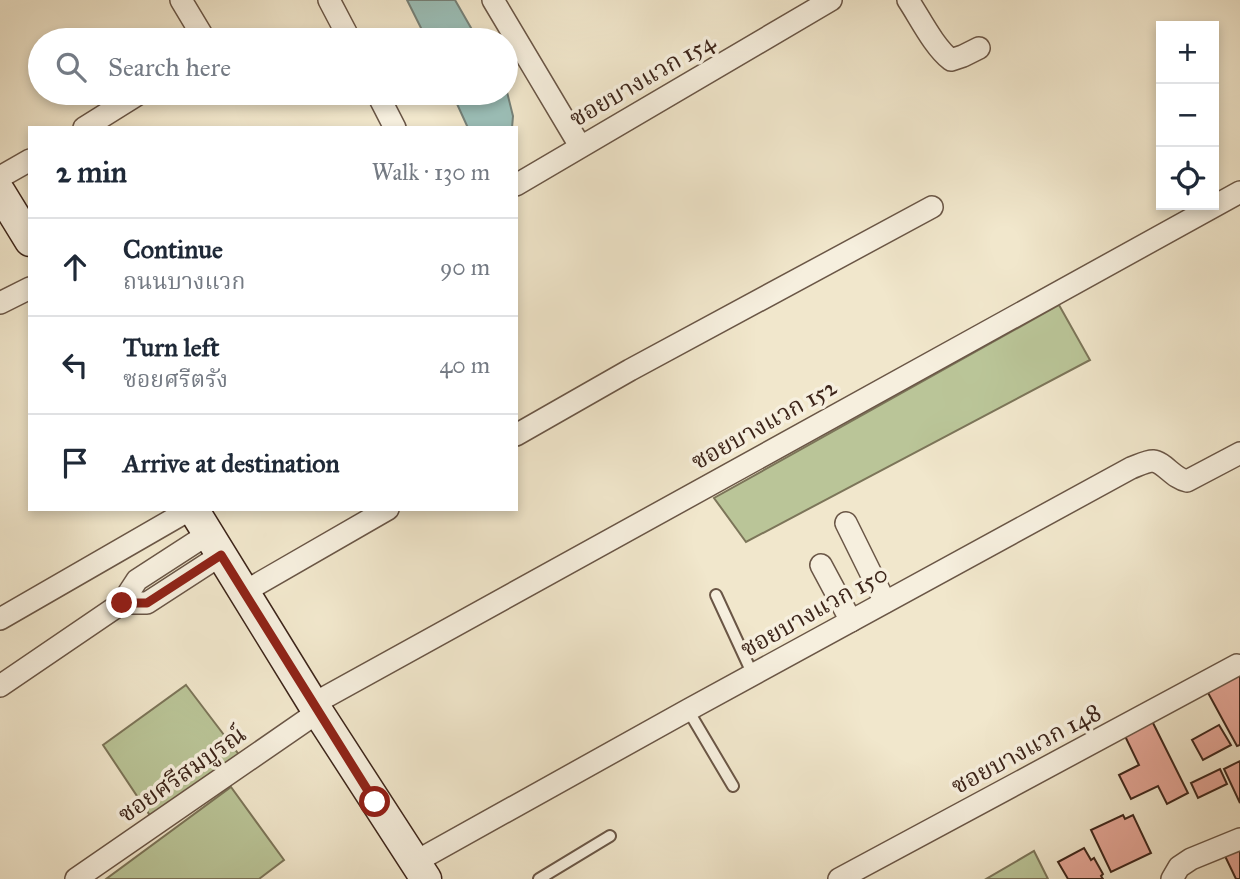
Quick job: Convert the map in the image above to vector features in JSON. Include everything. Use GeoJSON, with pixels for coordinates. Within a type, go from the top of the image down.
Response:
{"type":"FeatureCollection","features":[{"type":"Feature","properties":{"kind":"main road"},"geometry":{"type":"LineString","coordinates":[[0,192],[28,238]]}},
{"type":"Feature","properties":{"kind":"main road"},"geometry":{"type":"LineString","coordinates":[[203,527],[421,874]]}},
{"type":"Feature","properties":{"kind":"street"},"geometry":{"type":"LineString","coordinates":[[181,0],[198,28]]}},
{"type":"Feature","properties":{"kind":"street"},"geometry":{"type":"LineString","coordinates":[[329,0],[344,28]]}},
{"type":"Feature","properties":{"kind":"street"},"geometry":{"type":"LineString","coordinates":[[493,0],[510,28]]}},
{"type":"Feature","properties":{"kind":"street","name":"ซอยบางแวก 154"},"geometry":{"type":"LineString","coordinates":[[518,185],[831,0]]}},
{"type":"Feature","properties":{"kind":"street"},"geometry":{"type":"LineString","coordinates":[[908,0],[951,60],[979,48]]}},
{"type":"Feature","properties":{"kind":"street"},"geometry":{"type":"LineString","coordinates":[[518,42],[580,146]]}},
{"type":"Feature","properties":{"kind":"street"},"geometry":{"type":"LineString","coordinates":[[87,126],[121,105]]}},
{"type":"Feature","properties":{"kind":"street"},"geometry":{"type":"LineString","coordinates":[[383,105],[394,126]]}},
{"type":"Feature","properties":{"kind":"street"},"geometry":{"type":"LineString","coordinates":[[0,177],[28,161]]}},
{"type":"Feature","properties":{"kind":"street","name":"ซอยบางแวก 152"},"geometry":{"type":"LineString","coordinates":[[316,708],[1240,191]]}},
{"type":"Feature","properties":{"kind":"street"},"geometry":{"type":"LineString","coordinates":[[518,434],[932,207]]}},
{"type":"Feature","properties":{"kind":"street"},"geometry":{"type":"LineString","coordinates":[[0,303],[28,289]]}},
{"type":"Feature","properties":{"kind":"street","name":"ซอยบางแวก 150"},"geometry":{"type":"LineString","coordinates":[[421,874],[688,710],[1131,468],[1153,461],[1180,480],[1187,481],[1240,453]]}},
{"type":"Feature","properties":{"kind":"street"},"geometry":{"type":"LineString","coordinates":[[244,592],[385,511]]}},
{"type":"Feature","properties":{"kind":"street"},"geometry":{"type":"LineString","coordinates":[[846,523],[885,602]]}},
{"type":"Feature","properties":{"kind":"street"},"geometry":{"type":"LineString","coordinates":[[0,686],[122,603],[137,580],[203,527]]}},
{"type":"Feature","properties":{"kind":"street"},"geometry":{"type":"LineString","coordinates":[[0,620],[203,527]]}},
{"type":"Feature","properties":{"kind":"street"},"geometry":{"type":"LineString","coordinates":[[821,565],[850,621]]}},
{"type":"Feature","properties":{"kind":"street","name":"ซอยบางแวก 148"},"geometry":{"type":"LineString","coordinates":[[839,879],[1237,666]]}},
{"type":"Feature","properties":{"kind":"street","name":"ซอยศรีสมบูรณ์"},"geometry":{"type":"LineString","coordinates":[[76,879],[316,708]]}},
{"type":"Feature","properties":{"kind":"street"},"geometry":{"type":"LineString","coordinates":[[1172,879],[1179,867],[1191,859],[1240,839]]}},
{"type":"Feature","properties":{"kind":"lane"},"geometry":{"type":"LineString","coordinates":[[716,595],[753,675]]}},
{"type":"Feature","properties":{"kind":"lane"},"geometry":{"type":"LineString","coordinates":[[688,710],[733,786]]}},
{"type":"Feature","properties":{"kind":"lane"},"geometry":{"type":"LineString","coordinates":[[539,879],[610,836]]}},
{"type":"Feature","properties":{"kind":"green space"},"geometry":{"type":"Polygon","coordinates":[[[1059,305],[1090,360],[746,542],[714,498],[1059,305]]]}},
{"type":"Feature","properties":{"kind":"green space"},"geometry":{"type":"Polygon","coordinates":[[[186,685],[240,756],[151,817],[103,745],[186,685]]]}},
{"type":"Feature","properties":{"kind":"green space"},"geometry":{"type":"Polygon","coordinates":[[[231,787],[284,860],[259,879],[106,879],[231,787]]]}},
{"type":"Feature","properties":{"kind":"green space"},"geometry":{"type":"Polygon","coordinates":[[[1034,851],[1048,879],[986,879],[1034,851]]]}},
{"type":"Feature","properties":{"kind":"water"},"geometry":{"type":"Polygon","coordinates":[[[407,0],[455,0],[471,28],[421,28],[407,0]]]}},
{"type":"Feature","properties":{"kind":"water"},"geometry":{"type":"Polygon","coordinates":[[[457,105],[510,105],[512,126],[467,126],[457,105]]]}},
{"type":"Feature","properties":{"kind":"building"},"geometry":{"type":"Polygon","coordinates":[[[1240,673],[1240,745],[1237,746],[1207,691],[1240,673]]]}},
{"type":"Feature","properties":{"kind":"building"},"geometry":{"type":"Polygon","coordinates":[[[1151,719],[1188,793],[1167,804],[1158,786],[1131,799],[1119,775],[1139,765],[1123,732],[1151,719]]]}},
{"type":"Feature","properties":{"kind":"building"},"geometry":{"type":"Polygon","coordinates":[[[1219,725],[1231,745],[1203,760],[1192,740],[1219,725]]]}},
{"type":"Feature","properties":{"kind":"building"},"geometry":{"type":"Polygon","coordinates":[[[1240,761],[1240,803],[1224,769],[1240,761]]]}},
{"type":"Feature","properties":{"kind":"building"},"geometry":{"type":"Polygon","coordinates":[[[1220,769],[1227,784],[1198,798],[1191,783],[1220,769]]]}},
{"type":"Feature","properties":{"kind":"building"},"geometry":{"type":"Polygon","coordinates":[[[1123,815],[1125,819],[1133,815],[1151,853],[1111,872],[1091,830],[1123,815]]]}},
{"type":"Feature","properties":{"kind":"building"},"geometry":{"type":"Polygon","coordinates":[[[1240,846],[1240,879],[1236,879],[1224,854],[1240,846]]]}},
{"type":"Feature","properties":{"kind":"building"},"geometry":{"type":"Polygon","coordinates":[[[1084,848],[1091,860],[1094,858],[1103,879],[1068,879],[1058,862],[1084,848]]]}},
{"type":"Feature","properties":{"kind":"route"},"geometry":{"type":"LineString","coordinates":[[122,603],[147,603],[221,555],[375,802]]}}]}
